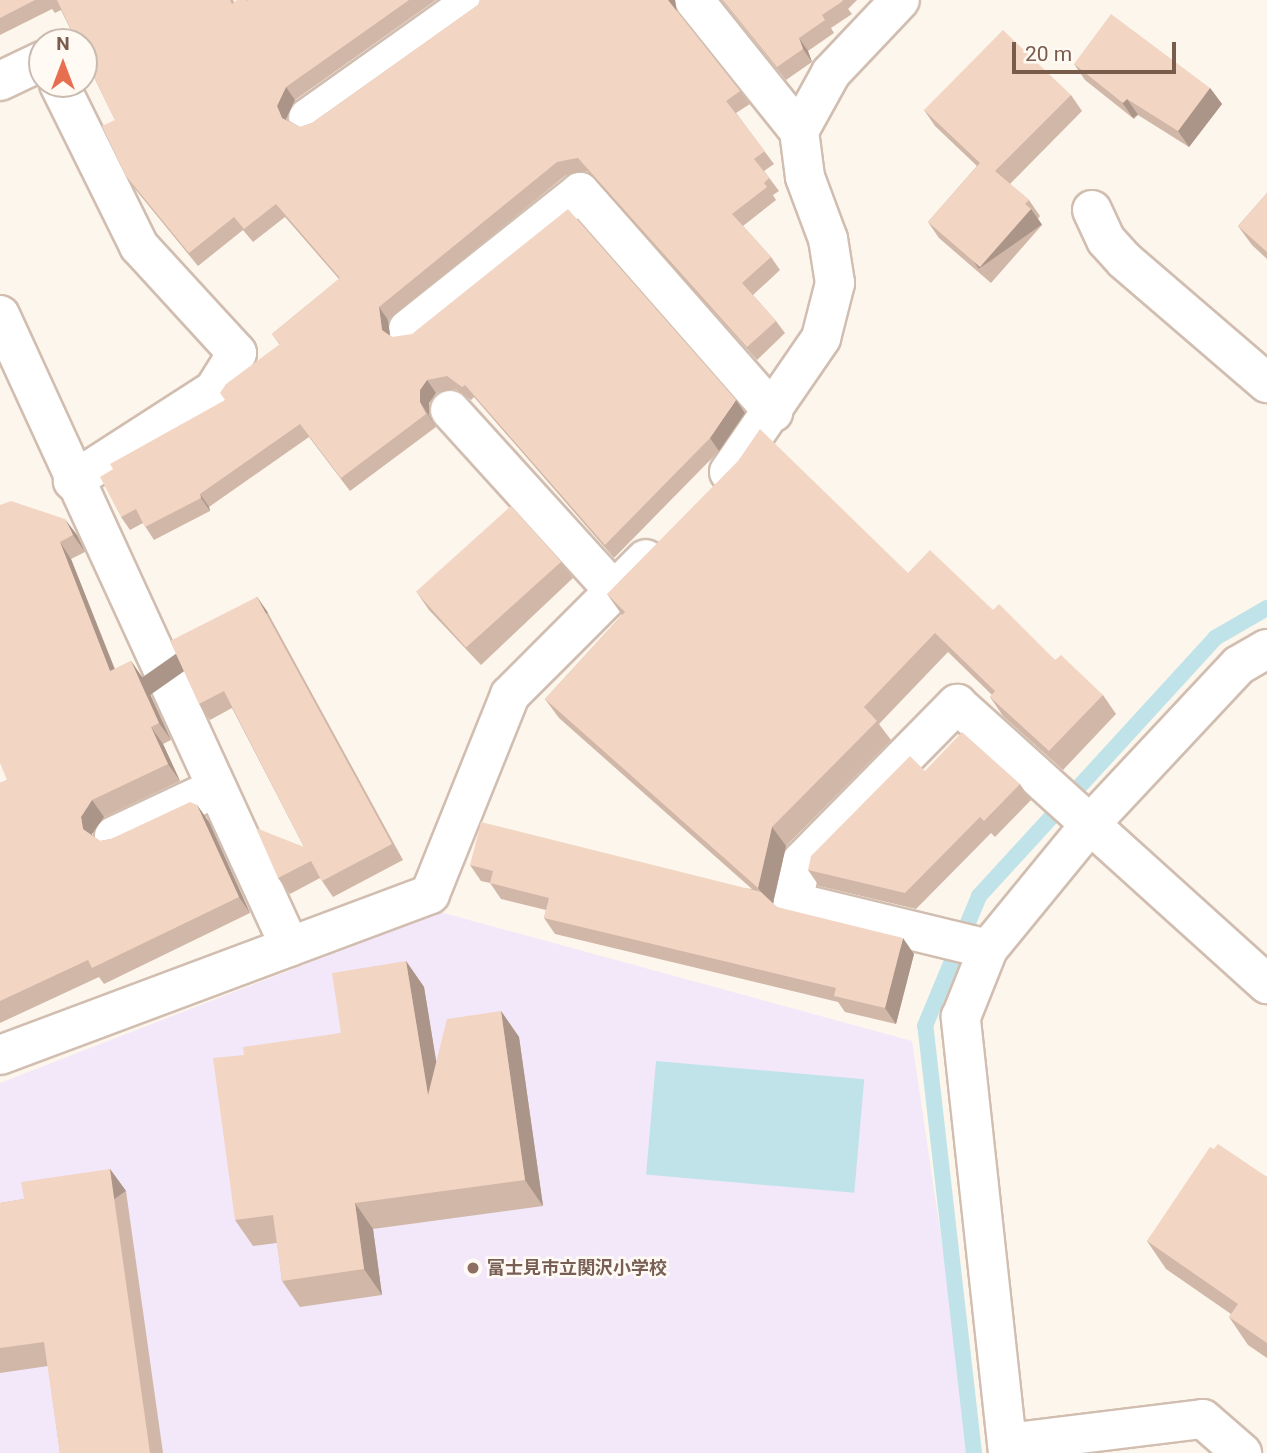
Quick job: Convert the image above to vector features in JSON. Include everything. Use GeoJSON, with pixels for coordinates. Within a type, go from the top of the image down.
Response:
{"type":"FeatureCollection","features":[{"type":"Feature","properties":{"kind":"street"},"geometry":{"type":"LineString","coordinates":[[308,118],[474,0]]}},
{"type":"Feature","properties":{"kind":"street"},"geometry":{"type":"LineString","coordinates":[[694,0],[799,131],[805,177],[828,239],[835,283],[821,338],[736,465],[708,494]]}},
{"type":"Feature","properties":{"kind":"street"},"geometry":{"type":"LineString","coordinates":[[799,131],[831,73],[900,0]]}},
{"type":"Feature","properties":{"kind":"street"},"geometry":{"type":"LineString","coordinates":[[0,81],[28,68]]}},
{"type":"Feature","properties":{"kind":"street"},"geometry":{"type":"LineString","coordinates":[[66,98],[139,246],[237,354],[214,390],[73,481]]}},
{"type":"Feature","properties":{"kind":"street"},"geometry":{"type":"LineString","coordinates":[[408,329],[580,192],[773,412]]}},
{"type":"Feature","properties":{"kind":"street"},"geometry":{"type":"LineString","coordinates":[[1092,210],[1106,240],[1124,260],[1267,383]]}},
{"type":"Feature","properties":{"kind":"street"},"geometry":{"type":"LineString","coordinates":[[0,315],[73,481],[290,947]]}},
{"type":"Feature","properties":{"kind":"street"},"geometry":{"type":"LineString","coordinates":[[450,410],[614,591]]}},
{"type":"Feature","properties":{"kind":"street"},"geometry":{"type":"LineString","coordinates":[[0,1055],[430,894],[510,695],[670,533]]}},
{"type":"Feature","properties":{"kind":"street"},"geometry":{"type":"LineString","coordinates":[[1242,1453],[1203,1419],[1007,1448],[961,1017],[986,949],[1087,819],[1239,665],[1267,649]]}},
{"type":"Feature","properties":{"kind":"street"},"geometry":{"type":"LineString","coordinates":[[986,949],[793,902],[802,861],[957,704],[1267,984]]}},
{"type":"Feature","properties":{"kind":"street"},"geometry":{"type":"LineString","coordinates":[[114,836],[216,788]]}},
{"type":"Feature","properties":{"kind":"shaded area","name":"富士見市立関沢小学校"},"geometry":{"type":"Polygon","coordinates":[[[440,912],[912,1041],[973,1453],[0,1453],[0,1083],[440,912]]]}},
{"type":"Feature","properties":{"kind":"water"},"geometry":{"type":"Polygon","coordinates":[[[656,1061],[864,1079],[854,1193],[646,1175],[656,1061]]]}},
{"type":"Feature","properties":{"kind":"building"},"geometry":{"type":"Polygon","coordinates":[[[0,0],[35,0],[0,18],[0,0]]]}},
{"type":"Feature","properties":{"kind":"building"},"geometry":{"type":"Polygon","coordinates":[[[57,0],[230,0],[232,4],[237,0],[409,0],[286,87],[277,106],[282,118],[300,127],[312,123],[478,5],[480,0],[668,0],[740,91],[726,101],[765,151],[754,159],[769,178],[764,183],[767,187],[732,214],[771,257],[742,283],[776,321],[747,347],[578,158],[557,162],[379,307],[382,330],[392,337],[412,334],[568,209],[736,400],[710,438],[605,545],[465,385],[462,387],[447,376],[427,380],[420,390],[420,402],[426,414],[341,478],[300,424],[200,494],[201,498],[145,527],[136,509],[121,517],[100,477],[113,469],[110,464],[225,400],[220,393],[226,384],[280,344],[272,334],[340,278],[276,204],[244,229],[234,217],[189,253],[126,176],[102,126],[115,120],[98,85],[98,28],[70,28],[57,0]]]}},
{"type":"Feature","properties":{"kind":"building"},"geometry":{"type":"Polygon","coordinates":[[[723,0],[843,1],[822,15],[825,20],[799,38],[803,49],[777,67],[723,0]]]}},
{"type":"Feature","properties":{"kind":"building"},"geometry":{"type":"Polygon","coordinates":[[[1111,14],[1210,88],[1178,131],[1127,99],[1123,103],[1074,64],[1111,14]]]}},
{"type":"Feature","properties":{"kind":"building"},"geometry":{"type":"Polygon","coordinates":[[[1003,30],[1071,95],[995,171],[1029,200],[1025,204],[1031,209],[980,267],[928,222],[980,163],[924,110],[1003,30]]]}},
{"type":"Feature","properties":{"kind":"building"},"geometry":{"type":"Polygon","coordinates":[[[1267,193],[1267,252],[1238,226],[1267,193]]]}},
{"type":"Feature","properties":{"kind":"building"},"geometry":{"type":"Polygon","coordinates":[[[760,429],[908,573],[930,550],[993,610],[999,604],[1055,660],[1061,655],[1103,695],[1049,751],[990,697],[995,691],[935,633],[864,707],[877,721],[772,827],[758,888],[545,699],[625,612],[607,594],[738,461],[760,429]]]}},
{"type":"Feature","properties":{"kind":"building"},"geometry":{"type":"Polygon","coordinates":[[[11,501],[65,519],[73,535],[60,542],[110,671],[131,661],[159,723],[151,727],[168,764],[92,800],[81,817],[83,829],[100,841],[111,839],[190,802],[197,805],[239,897],[92,968],[88,960],[0,1001],[0,783],[7,780],[0,763],[0,505],[11,501]]]}},
{"type":"Feature","properties":{"kind":"building"},"geometry":{"type":"Polygon","coordinates":[[[511,506],[561,562],[466,647],[416,592],[511,506]]]}},
{"type":"Feature","properties":{"kind":"building"},"geometry":{"type":"Polygon","coordinates":[[[257,597],[392,844],[322,881],[311,861],[278,878],[256,828],[304,847],[224,691],[199,704],[170,641],[257,597]]]}},
{"type":"Feature","properties":{"kind":"building"},"geometry":{"type":"Polygon","coordinates":[[[962,732],[1020,784],[984,821],[980,817],[905,893],[808,870],[811,856],[910,756],[925,771],[962,732]]]}},
{"type":"Feature","properties":{"kind":"building"},"geometry":{"type":"Polygon","coordinates":[[[481,822],[761,892],[777,907],[903,938],[885,1008],[834,996],[836,988],[544,918],[549,898],[490,883],[493,871],[470,865],[481,822]]]}},
{"type":"Feature","properties":{"kind":"building"},"geometry":{"type":"Polygon","coordinates":[[[406,961],[428,1095],[447,1019],[501,1011],[525,1180],[355,1203],[364,1269],[282,1281],[273,1215],[235,1220],[213,1058],[244,1055],[243,1047],[341,1033],[332,973],[406,961]]]}},
{"type":"Feature","properties":{"kind":"building"},"geometry":{"type":"Polygon","coordinates":[[[1218,1144],[1267,1177],[1267,1343],[1229,1317],[1238,1304],[1147,1241],[1210,1147],[1214,1149],[1218,1144]]]}},
{"type":"Feature","properties":{"kind":"building"},"geometry":{"type":"Polygon","coordinates":[[[110,1169],[150,1453],[60,1453],[44,1342],[0,1348],[0,1203],[24,1199],[21,1182],[110,1169]]]}},
{"type":"Feature","properties":{"kind":"waterway"},"geometry":{"type":"LineString","coordinates":[[974,1453],[925,1026],[979,896],[1215,638],[1267,608]]}},
{"type":"Feature","properties":{"kind":"place","name":"富士見市立関沢小学校"},"geometry":{"type":"Point","coordinates":[473,1268]}}]}
